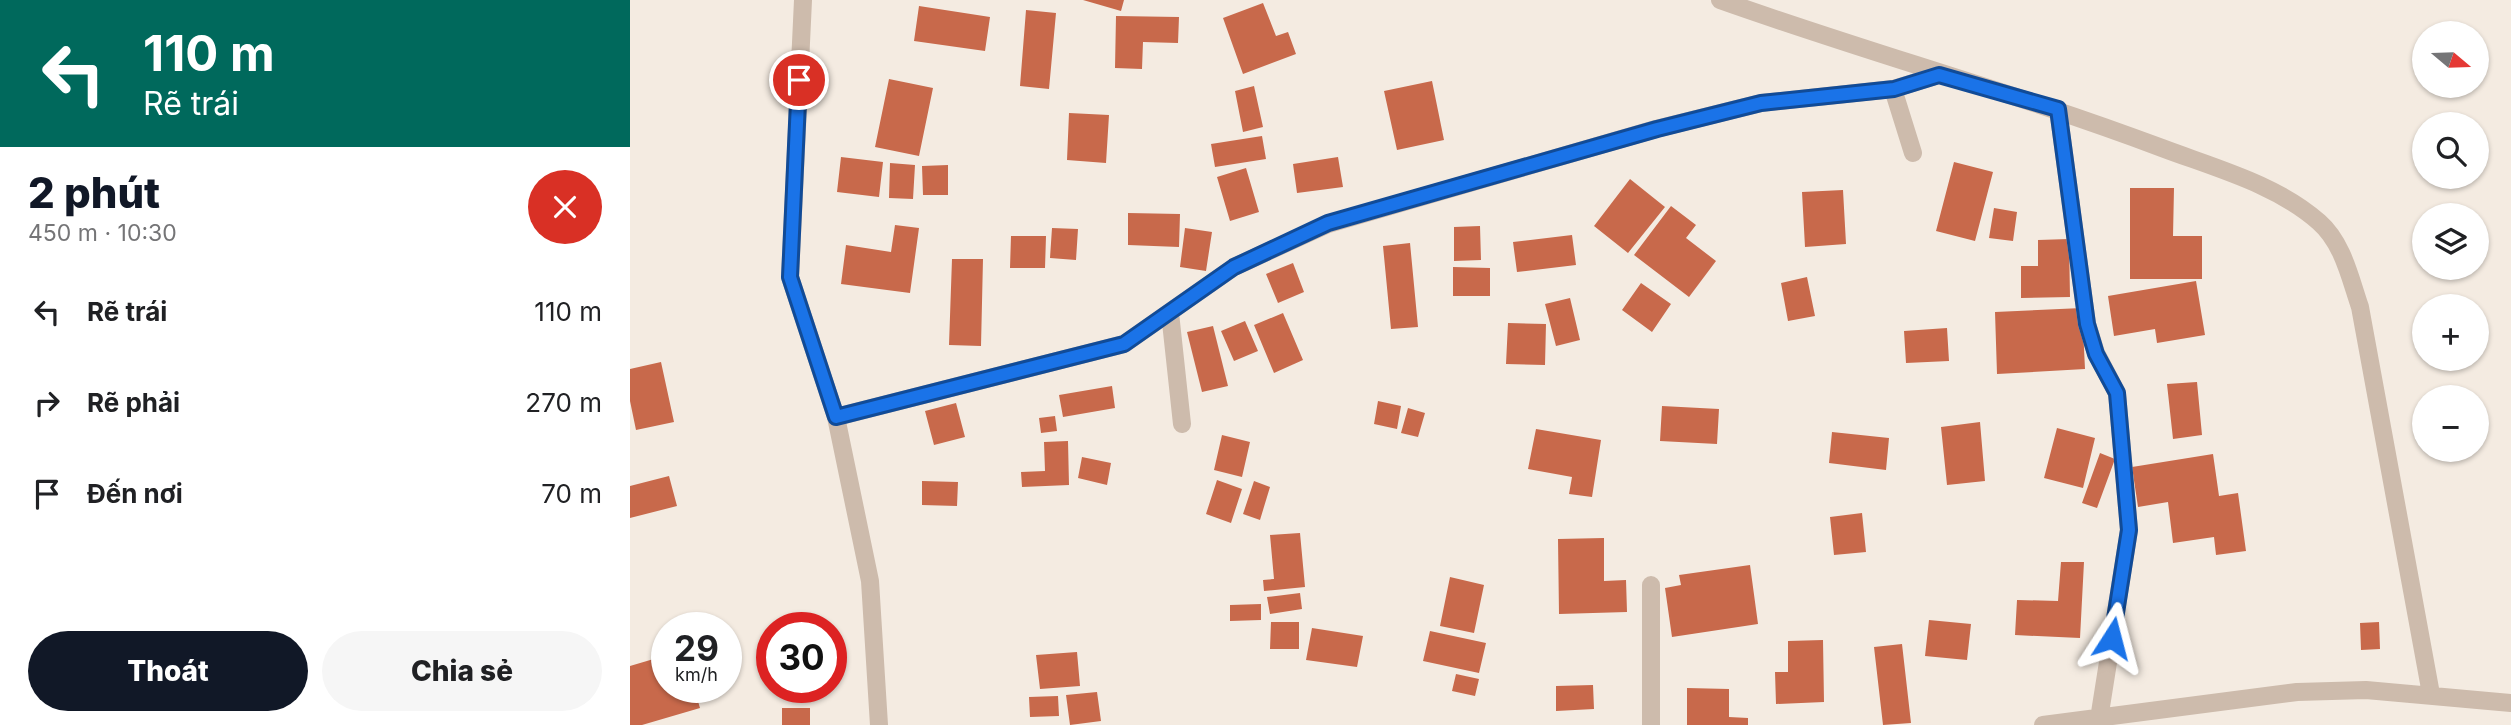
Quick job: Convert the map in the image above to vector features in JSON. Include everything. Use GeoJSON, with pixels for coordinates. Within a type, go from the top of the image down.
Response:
{"type":"FeatureCollection","features":[{"type":"Feature","properties":{"kind":"street"},"geometry":{"type":"LineString","coordinates":[[803,0],[790,277],[836,417],[870,581],[879,725]]}},
{"type":"Feature","properties":{"kind":"street"},"geometry":{"type":"LineString","coordinates":[[1720,0],[1939,75],[2058,109],[2262,185],[2320,223],[2341,251],[2360,307],[2431,694]]}},
{"type":"Feature","properties":{"kind":"street"},"geometry":{"type":"LineString","coordinates":[[836,417],[1124,344],[1234,267],[1328,223],[1657,129],[1761,103],[1894,89],[1939,75]]}},
{"type":"Feature","properties":{"kind":"street"},"geometry":{"type":"LineString","coordinates":[[1894,89],[1913,153]]}},
{"type":"Feature","properties":{"kind":"street"},"geometry":{"type":"LineString","coordinates":[[2058,109],[2087,324],[2096,354],[2117,393],[2129,530],[2099,719]]}},
{"type":"Feature","properties":{"kind":"street"},"geometry":{"type":"LineString","coordinates":[[1170,313],[1182,424]]}},
{"type":"Feature","properties":{"kind":"street"},"geometry":{"type":"LineString","coordinates":[[1651,585],[1651,725]]}},
{"type":"Feature","properties":{"kind":"street"},"geometry":{"type":"LineString","coordinates":[[2043,725],[2297,692],[2366,690],[2511,703]]}},
{"type":"Feature","properties":{"kind":"building"},"geometry":{"type":"Polygon","coordinates":[[[1083,0],[1124,0],[1121,11],[1083,0]]]}},
{"type":"Feature","properties":{"kind":"building"},"geometry":{"type":"Polygon","coordinates":[[[1263,3],[1276,36],[1288,32],[1296,54],[1243,74],[1223,18],[1263,3]]]}},
{"type":"Feature","properties":{"kind":"building"},"geometry":{"type":"Polygon","coordinates":[[[919,6],[990,17],[985,51],[914,41],[919,6]]]}},
{"type":"Feature","properties":{"kind":"building"},"geometry":{"type":"Polygon","coordinates":[[[1026,10],[1056,13],[1049,89],[1020,86],[1026,10]]]}},
{"type":"Feature","properties":{"kind":"building"},"geometry":{"type":"Polygon","coordinates":[[[1116,16],[1179,17],[1178,43],[1143,42],[1142,69],[1115,68],[1116,16]]]}},
{"type":"Feature","properties":{"kind":"building"},"geometry":{"type":"Polygon","coordinates":[[[889,79],[933,88],[919,156],[875,147],[889,79]]]}},
{"type":"Feature","properties":{"kind":"building"},"geometry":{"type":"Polygon","coordinates":[[[1432,81],[1444,140],[1397,150],[1384,91],[1432,81]]]}},
{"type":"Feature","properties":{"kind":"building"},"geometry":{"type":"Polygon","coordinates":[[[1254,86],[1263,127],[1243,132],[1235,91],[1254,86]]]}},
{"type":"Feature","properties":{"kind":"building"},"geometry":{"type":"Polygon","coordinates":[[[1069,113],[1109,115],[1106,163],[1067,160],[1069,113]]]}},
{"type":"Feature","properties":{"kind":"building"},"geometry":{"type":"Polygon","coordinates":[[[1262,136],[1266,159],[1215,167],[1211,144],[1262,136]]]}},
{"type":"Feature","properties":{"kind":"building"},"geometry":{"type":"Polygon","coordinates":[[[841,157],[883,162],[879,197],[837,192],[841,157]]]}},
{"type":"Feature","properties":{"kind":"building"},"geometry":{"type":"Polygon","coordinates":[[[1338,157],[1343,187],[1297,193],[1293,164],[1338,157]]]}},
{"type":"Feature","properties":{"kind":"building"},"geometry":{"type":"Polygon","coordinates":[[[1954,162],[1993,172],[1975,241],[1936,231],[1954,162]]]}},
{"type":"Feature","properties":{"kind":"building"},"geometry":{"type":"Polygon","coordinates":[[[890,163],[915,165],[913,199],[889,198],[890,163]]]}},
{"type":"Feature","properties":{"kind":"building"},"geometry":{"type":"Polygon","coordinates":[[[948,165],[948,195],[923,195],[922,166],[948,165]]]}},
{"type":"Feature","properties":{"kind":"building"},"geometry":{"type":"Polygon","coordinates":[[[1246,168],[1259,212],[1230,221],[1217,177],[1246,168]]]}},
{"type":"Feature","properties":{"kind":"building"},"geometry":{"type":"Polygon","coordinates":[[[1630,179],[1665,207],[1628,253],[1594,226],[1630,179]]]}},
{"type":"Feature","properties":{"kind":"building"},"geometry":{"type":"Polygon","coordinates":[[[2130,188],[2174,188],[2173,236],[2202,236],[2202,279],[2130,279],[2130,188]]]}},
{"type":"Feature","properties":{"kind":"building"},"geometry":{"type":"Polygon","coordinates":[[[1843,190],[1846,244],[1805,247],[1802,192],[1843,190]]]}},
{"type":"Feature","properties":{"kind":"building"},"geometry":{"type":"Polygon","coordinates":[[[1671,206],[1696,225],[1686,238],[1716,261],[1689,297],[1634,255],[1671,206]]]}},
{"type":"Feature","properties":{"kind":"building"},"geometry":{"type":"Polygon","coordinates":[[[1994,208],[2017,212],[2013,241],[1989,238],[1994,208]]]}},
{"type":"Feature","properties":{"kind":"building"},"geometry":{"type":"Polygon","coordinates":[[[1128,213],[1180,214],[1179,247],[1128,245],[1128,213]]]}},
{"type":"Feature","properties":{"kind":"building"},"geometry":{"type":"Polygon","coordinates":[[[895,225],[919,228],[910,293],[841,284],[846,245],[891,252],[895,225]]]}},
{"type":"Feature","properties":{"kind":"building"},"geometry":{"type":"Polygon","coordinates":[[[1480,226],[1481,260],[1454,261],[1454,227],[1480,226]]]}},
{"type":"Feature","properties":{"kind":"building"},"geometry":{"type":"Polygon","coordinates":[[[1052,228],[1078,229],[1076,260],[1050,258],[1052,228]]]}},
{"type":"Feature","properties":{"kind":"building"},"geometry":{"type":"Polygon","coordinates":[[[1185,228],[1212,232],[1206,271],[1180,267],[1185,228]]]}},
{"type":"Feature","properties":{"kind":"building"},"geometry":{"type":"Polygon","coordinates":[[[1572,235],[1576,265],[1517,272],[1513,242],[1572,235]]]}},
{"type":"Feature","properties":{"kind":"building"},"geometry":{"type":"Polygon","coordinates":[[[1011,236],[1046,236],[1045,268],[1010,268],[1011,236]]]}},
{"type":"Feature","properties":{"kind":"building"},"geometry":{"type":"Polygon","coordinates":[[[2069,239],[2070,297],[2021,298],[2021,266],[2038,266],[2038,240],[2069,239]]]}},
{"type":"Feature","properties":{"kind":"building"},"geometry":{"type":"Polygon","coordinates":[[[1410,243],[1418,327],[1391,329],[1383,246],[1410,243]]]}},
{"type":"Feature","properties":{"kind":"building"},"geometry":{"type":"Polygon","coordinates":[[[952,259],[983,259],[981,346],[949,345],[952,259]]]}},
{"type":"Feature","properties":{"kind":"building"},"geometry":{"type":"Polygon","coordinates":[[[1293,263],[1304,292],[1278,303],[1266,274],[1293,263]]]}},
{"type":"Feature","properties":{"kind":"building"},"geometry":{"type":"Polygon","coordinates":[[[1453,267],[1490,268],[1490,296],[1453,296],[1453,267]]]}},
{"type":"Feature","properties":{"kind":"building"},"geometry":{"type":"Polygon","coordinates":[[[1807,277],[1815,316],[1788,321],[1781,283],[1807,277]]]}},
{"type":"Feature","properties":{"kind":"building"},"geometry":{"type":"Polygon","coordinates":[[[2196,281],[2205,335],[2157,343],[2155,329],[2114,336],[2108,296],[2196,281]]]}},
{"type":"Feature","properties":{"kind":"building"},"geometry":{"type":"Polygon","coordinates":[[[1641,283],[1671,304],[1652,332],[1622,310],[1641,283]]]}},
{"type":"Feature","properties":{"kind":"building"},"geometry":{"type":"Polygon","coordinates":[[[1570,298],[1580,340],[1556,346],[1545,304],[1570,298]]]}},
{"type":"Feature","properties":{"kind":"building"},"geometry":{"type":"Polygon","coordinates":[[[2082,308],[2085,369],[1997,374],[1995,312],[2082,308]]]}},
{"type":"Feature","properties":{"kind":"building"},"geometry":{"type":"Polygon","coordinates":[[[1283,313],[1303,360],[1274,373],[1254,325],[1283,313]]]}},
{"type":"Feature","properties":{"kind":"building"},"geometry":{"type":"Polygon","coordinates":[[[1245,321],[1258,351],[1234,361],[1221,331],[1245,321]]]}},
{"type":"Feature","properties":{"kind":"building"},"geometry":{"type":"Polygon","coordinates":[[[1508,323],[1546,324],[1545,365],[1506,364],[1508,323]]]}},
{"type":"Feature","properties":{"kind":"building"},"geometry":{"type":"Polygon","coordinates":[[[1213,326],[1228,386],[1202,392],[1187,332],[1213,326]]]}},
{"type":"Feature","properties":{"kind":"building"},"geometry":{"type":"Polygon","coordinates":[[[1947,328],[1949,361],[1906,363],[1904,331],[1947,328]]]}},
{"type":"Feature","properties":{"kind":"building"},"geometry":{"type":"Polygon","coordinates":[[[661,362],[674,422],[636,430],[630,401],[630,369],[661,362]]]}},
{"type":"Feature","properties":{"kind":"building"},"geometry":{"type":"Polygon","coordinates":[[[2197,382],[2202,435],[2173,439],[2167,384],[2197,382]]]}},
{"type":"Feature","properties":{"kind":"building"},"geometry":{"type":"Polygon","coordinates":[[[1112,386],[1115,408],[1063,417],[1059,395],[1112,386]]]}},
{"type":"Feature","properties":{"kind":"building"},"geometry":{"type":"Polygon","coordinates":[[[1378,401],[1401,406],[1397,429],[1374,424],[1378,401]]]}},
{"type":"Feature","properties":{"kind":"building"},"geometry":{"type":"Polygon","coordinates":[[[956,403],[965,437],[934,445],[925,411],[956,403]]]}},
{"type":"Feature","properties":{"kind":"building"},"geometry":{"type":"Polygon","coordinates":[[[1662,406],[1719,409],[1717,444],[1660,441],[1662,406]]]}},
{"type":"Feature","properties":{"kind":"building"},"geometry":{"type":"Polygon","coordinates":[[[1408,408],[1425,413],[1418,437],[1401,433],[1408,408]]]}},
{"type":"Feature","properties":{"kind":"building"},"geometry":{"type":"Polygon","coordinates":[[[1055,416],[1057,431],[1041,433],[1039,418],[1055,416]]]}},
{"type":"Feature","properties":{"kind":"building"},"geometry":{"type":"Polygon","coordinates":[[[1980,422],[1985,481],[1947,485],[1941,427],[1980,422]]]}},
{"type":"Feature","properties":{"kind":"building"},"geometry":{"type":"Polygon","coordinates":[[[2057,428],[2095,438],[2083,488],[2044,478],[2057,428]]]}},
{"type":"Feature","properties":{"kind":"building"},"geometry":{"type":"Polygon","coordinates":[[[1536,429],[1601,440],[1592,497],[1569,494],[1572,477],[1528,469],[1536,429]]]}},
{"type":"Feature","properties":{"kind":"building"},"geometry":{"type":"Polygon","coordinates":[[[1832,432],[1889,438],[1886,470],[1829,463],[1832,432]]]}},
{"type":"Feature","properties":{"kind":"building"},"geometry":{"type":"Polygon","coordinates":[[[1222,435],[1250,442],[1242,477],[1214,470],[1222,435]]]}},
{"type":"Feature","properties":{"kind":"building"},"geometry":{"type":"Polygon","coordinates":[[[1068,441],[1069,485],[1022,487],[1021,472],[1045,471],[1044,442],[1068,441]]]}},
{"type":"Feature","properties":{"kind":"building"},"geometry":{"type":"Polygon","coordinates":[[[2100,453],[2115,459],[2097,508],[2082,503],[2100,453]]]}},
{"type":"Feature","properties":{"kind":"building"},"geometry":{"type":"Polygon","coordinates":[[[2213,454],[2219,496],[2238,493],[2246,551],[2216,555],[2214,537],[2173,543],[2168,502],[2138,507],[2132,467],[2213,454]]]}},
{"type":"Feature","properties":{"kind":"building"},"geometry":{"type":"Polygon","coordinates":[[[1082,457],[1111,463],[1107,485],[1078,478],[1082,457]]]}},
{"type":"Feature","properties":{"kind":"building"},"geometry":{"type":"Polygon","coordinates":[[[669,476],[677,506],[630,518],[630,486],[669,476]]]}},
{"type":"Feature","properties":{"kind":"building"},"geometry":{"type":"Polygon","coordinates":[[[1217,480],[1242,489],[1231,523],[1206,514],[1217,480]]]}},
{"type":"Feature","properties":{"kind":"building"},"geometry":{"type":"Polygon","coordinates":[[[922,481],[958,482],[957,506],[922,505],[922,481]]]}},
{"type":"Feature","properties":{"kind":"building"},"geometry":{"type":"Polygon","coordinates":[[[1254,481],[1270,487],[1260,520],[1243,514],[1254,481]]]}},
{"type":"Feature","properties":{"kind":"building"},"geometry":{"type":"Polygon","coordinates":[[[1862,513],[1866,552],[1834,555],[1830,517],[1862,513]]]}},
{"type":"Feature","properties":{"kind":"building"},"geometry":{"type":"Polygon","coordinates":[[[1300,533],[1305,587],[1264,591],[1263,580],[1274,579],[1270,535],[1300,533]]]}},
{"type":"Feature","properties":{"kind":"building"},"geometry":{"type":"Polygon","coordinates":[[[1604,538],[1604,581],[1626,580],[1627,612],[1559,614],[1558,539],[1604,538]]]}},
{"type":"Feature","properties":{"kind":"building"},"geometry":{"type":"Polygon","coordinates":[[[2061,562],[2084,562],[2080,638],[2015,635],[2017,600],[2058,601],[2061,562]]]}},
{"type":"Feature","properties":{"kind":"building"},"geometry":{"type":"Polygon","coordinates":[[[1750,565],[1758,624],[1672,637],[1665,588],[1681,585],[1679,575],[1750,565]]]}},
{"type":"Feature","properties":{"kind":"building"},"geometry":{"type":"Polygon","coordinates":[[[1450,577],[1484,585],[1474,633],[1440,626],[1450,577]]]}},
{"type":"Feature","properties":{"kind":"building"},"geometry":{"type":"Polygon","coordinates":[[[1300,593],[1302,609],[1270,614],[1267,597],[1300,593]]]}},
{"type":"Feature","properties":{"kind":"building"},"geometry":{"type":"Polygon","coordinates":[[[1261,604],[1261,620],[1230,621],[1230,605],[1261,604]]]}},
{"type":"Feature","properties":{"kind":"building"},"geometry":{"type":"Polygon","coordinates":[[[1929,620],[1971,624],[1967,660],[1925,656],[1929,620]]]}},
{"type":"Feature","properties":{"kind":"building"},"geometry":{"type":"Polygon","coordinates":[[[1271,622],[1299,622],[1299,649],[1270,649],[1271,622]]]}},
{"type":"Feature","properties":{"kind":"building"},"geometry":{"type":"Polygon","coordinates":[[[2379,622],[2380,649],[2361,650],[2360,623],[2379,622]]]}},
{"type":"Feature","properties":{"kind":"building"},"geometry":{"type":"Polygon","coordinates":[[[1312,628],[1363,636],[1357,667],[1306,660],[1312,628]]]}},
{"type":"Feature","properties":{"kind":"building"},"geometry":{"type":"Polygon","coordinates":[[[1430,631],[1486,643],[1479,673],[1423,661],[1430,631]]]}},
{"type":"Feature","properties":{"kind":"building"},"geometry":{"type":"Polygon","coordinates":[[[1823,640],[1824,702],[1776,704],[1775,672],[1788,672],[1788,641],[1823,640]]]}},
{"type":"Feature","properties":{"kind":"building"},"geometry":{"type":"Polygon","coordinates":[[[1902,644],[1911,723],[1883,725],[1874,647],[1902,644]]]}},
{"type":"Feature","properties":{"kind":"building"},"geometry":{"type":"Polygon","coordinates":[[[1077,652],[1080,686],[1040,689],[1036,655],[1077,652]]]}},
{"type":"Feature","properties":{"kind":"building"},"geometry":{"type":"Polygon","coordinates":[[[651,660],[651,703],[698,703],[700,708],[642,725],[630,725],[630,666],[651,660]]]}},
{"type":"Feature","properties":{"kind":"building"},"geometry":{"type":"Polygon","coordinates":[[[1456,674],[1479,679],[1475,696],[1452,691],[1456,674]]]}},
{"type":"Feature","properties":{"kind":"building"},"geometry":{"type":"Polygon","coordinates":[[[1593,685],[1594,709],[1556,711],[1556,686],[1593,685]]]}},
{"type":"Feature","properties":{"kind":"building"},"geometry":{"type":"Polygon","coordinates":[[[1687,688],[1729,689],[1729,717],[1748,718],[1748,725],[1687,725],[1687,688]]]}},
{"type":"Feature","properties":{"kind":"building"},"geometry":{"type":"Polygon","coordinates":[[[1097,692],[1101,721],[1070,725],[1066,695],[1097,692]]]}},
{"type":"Feature","properties":{"kind":"building"},"geometry":{"type":"Polygon","coordinates":[[[1058,696],[1059,716],[1030,717],[1029,697],[1058,696]]]}},
{"type":"Feature","properties":{"kind":"building"},"geometry":{"type":"Polygon","coordinates":[[[782,708],[810,708],[810,725],[782,725],[782,708]]]}},
{"type":"Feature","properties":{"kind":"route"},"geometry":{"type":"LineString","coordinates":[[799,80],[790,277],[836,417],[1124,344],[1234,267],[1328,223],[1657,129],[1761,103],[1894,89],[1939,75],[2058,109],[2087,324],[2096,354],[2117,393],[2129,530],[2112,638]]}}]}
